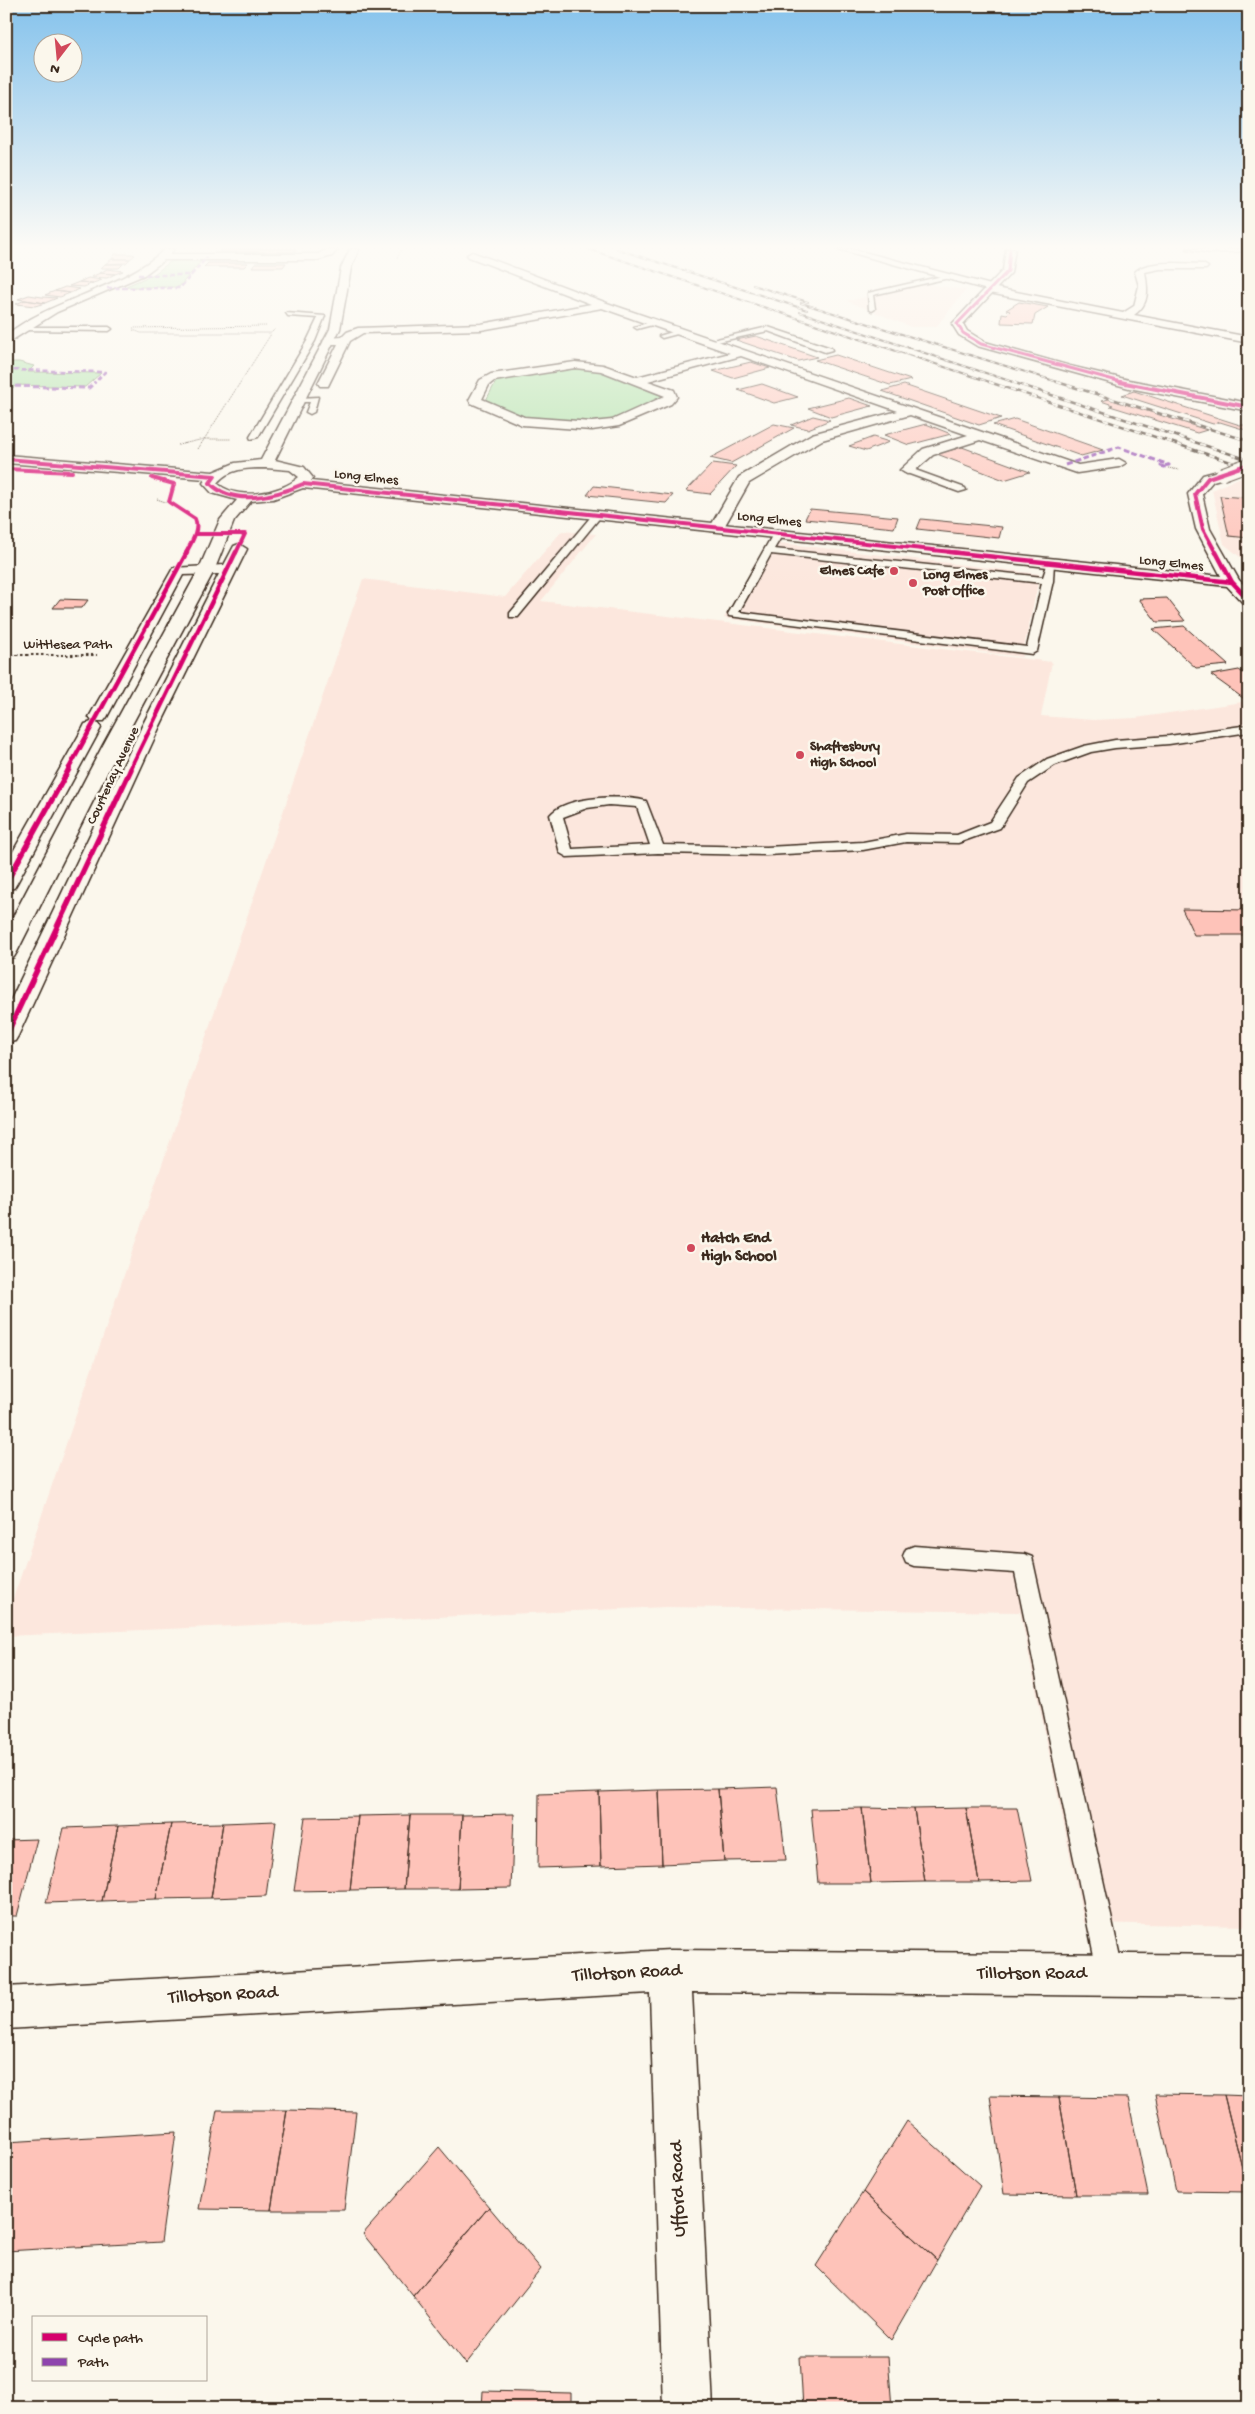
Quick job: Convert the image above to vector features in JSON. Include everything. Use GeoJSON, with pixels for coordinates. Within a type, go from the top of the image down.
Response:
{"type":"FeatureCollection","features":[{"type":"Feature","properties":{"kind":"street"},"geometry":{"type":"LineString","coordinates":[[266,464],[280,413],[299,400],[319,362]]}},
{"type":"Feature","properties":{"kind":"street"},"geometry":{"type":"LineString","coordinates":[[312,377],[323,384],[334,362]]}},
{"type":"Feature","properties":{"kind":"street"},"geometry":{"type":"LineString","coordinates":[[637,380],[670,393],[671,397],[667,401],[605,426],[522,421],[475,400],[484,383],[491,378],[575,365],[604,368],[637,380],[710,362]]}},
{"type":"Feature","properties":{"kind":"street"},"geometry":{"type":"LineString","coordinates":[[763,362],[1078,469],[1119,463]]}},
{"type":"Feature","properties":{"kind":"street"},"geometry":{"type":"LineString","coordinates":[[1045,362],[1103,378],[1249,407]]}},
{"type":"Feature","properties":{"kind":"street"},"geometry":{"type":"LineString","coordinates":[[717,527],[744,480],[817,438],[908,412]]}},
{"type":"Feature","properties":{"kind":"street"},"geometry":{"type":"LineString","coordinates":[[907,470],[928,452],[979,436]]}},
{"type":"Feature","properties":{"kind":"street"},"geometry":{"type":"LineString","coordinates":[[6,459],[215,476],[236,467],[266,464],[298,468],[305,473],[306,478],[302,484],[280,493],[247,497],[232,496],[213,488],[210,484],[215,476]]}},
{"type":"Feature","properties":{"kind":"street"},"geometry":{"type":"LineString","coordinates":[[1249,464],[1208,478],[1196,494],[1203,529],[1232,582],[1249,600]]}},
{"type":"Feature","properties":{"kind":"street","name":"Long Elmes"},"geometry":{"type":"LineString","coordinates":[[302,484],[1232,582]]}},
{"type":"Feature","properties":{"kind":"street","name":"Courtenay Avenue"},"geometry":{"type":"LineString","coordinates":[[6,952],[111,747],[206,571],[227,520],[247,497]]}},
{"type":"Feature","properties":{"kind":"street","name":"Courtenay Avenue"},"geometry":{"type":"LineString","coordinates":[[6,1036],[151,726],[239,549]]}},
{"type":"Feature","properties":{"kind":"street"},"geometry":{"type":"LineString","coordinates":[[6,883],[178,571],[229,569]]}},
{"type":"Feature","properties":{"kind":"street"},"geometry":{"type":"LineString","coordinates":[[108,697],[139,696]]}},
{"type":"Feature","properties":{"kind":"street"},"geometry":{"type":"LineString","coordinates":[[124,726],[151,726]]}},
{"type":"Feature","properties":{"kind":"street"},"geometry":{"type":"LineString","coordinates":[[81,749],[111,747]]}},
{"type":"Feature","properties":{"kind":"street","name":"Tillotson Road"},"geometry":{"type":"LineString","coordinates":[[6,2008],[670,1971],[1249,1976]]}},
{"type":"Feature","properties":{"kind":"street","name":"Ufford Road"},"geometry":{"type":"LineString","coordinates":[[670,1971],[688,2408]]}},
{"type":"Feature","properties":{"kind":"lane"},"geometry":{"type":"LineString","coordinates":[[254,436],[280,413],[302,362]]}},
{"type":"Feature","properties":{"kind":"lane"},"geometry":{"type":"LineString","coordinates":[[310,412],[323,384]]}},
{"type":"Feature","properties":{"kind":"lane"},"geometry":{"type":"LineString","coordinates":[[299,400],[315,400]]}},
{"type":"Feature","properties":{"kind":"lane"},"geometry":{"type":"LineString","coordinates":[[907,470],[962,490]]}},
{"type":"Feature","properties":{"kind":"lane"},"geometry":{"type":"LineString","coordinates":[[514,615],[597,515]]}},
{"type":"Feature","properties":{"kind":"lane"},"geometry":{"type":"LineString","coordinates":[[778,534],[733,614],[1032,651],[1051,564]]}},
{"type":"Feature","properties":{"kind":"lane"},"geometry":{"type":"LineString","coordinates":[[769,551],[1048,582]]}},
{"type":"Feature","properties":{"kind":"lane"},"geometry":{"type":"LineString","coordinates":[[658,849],[642,804],[624,800],[571,806],[556,815],[568,852],[658,849],[766,851],[863,846],[906,838],[958,839],[995,825],[1023,782],[1051,762],[1088,750],[1115,744],[1169,740],[1249,728]]}},
{"type":"Feature","properties":{"kind":"lane"},"geometry":{"type":"LineString","coordinates":[[914,1556],[1024,1564],[1111,1975]]}},
{"type":"Feature","properties":{"kind":"path"},"geometry":{"type":"LineString","coordinates":[[194,454],[253,362]]}},
{"type":"Feature","properties":{"kind":"path"},"geometry":{"type":"LineString","coordinates":[[171,493],[169,500],[171,504],[197,523],[195,534],[222,534]]}},
{"type":"Feature","properties":{"kind":"shaded area"},"geometry":{"type":"Polygon","coordinates":[[[1243,476],[1249,478],[1249,564],[1224,544],[1212,490],[1243,476]]]}},
{"type":"Feature","properties":{"kind":"shaded area","name":"Hatch End High School"},"geometry":{"type":"Polygon","coordinates":[[[562,531],[596,534],[541,601],[1052,662],[1041,716],[1093,720],[1136,718],[1249,701],[1249,729],[1224,729],[1249,730],[1249,1926],[1084,1923],[1020,1612],[666,1607],[6,1636],[6,1619],[363,579],[505,597],[562,531]]]}},
{"type":"Feature","properties":{"kind":"shaded area"},"geometry":{"type":"Polygon","coordinates":[[[772,542],[1040,574],[1022,657],[724,618],[772,542]]]}},
{"type":"Feature","properties":{"kind":"green space"},"geometry":{"type":"Polygon","coordinates":[[[6,362],[19,362],[34,366],[28,372],[101,373],[85,387],[17,385],[6,392],[6,362]]]}},
{"type":"Feature","properties":{"kind":"green space"},"geometry":{"type":"Polygon","coordinates":[[[592,367],[666,396],[605,423],[530,420],[485,402],[498,378],[592,367]]]}},
{"type":"Feature","properties":{"kind":"building"},"geometry":{"type":"Polygon","coordinates":[[[751,362],[770,368],[733,378],[713,371],[751,362]]]}},
{"type":"Feature","properties":{"kind":"building"},"geometry":{"type":"Polygon","coordinates":[[[820,362],[856,362],[911,380],[890,385],[820,362]]]}},
{"type":"Feature","properties":{"kind":"building"},"geometry":{"type":"Polygon","coordinates":[[[762,384],[798,397],[774,403],[738,390],[762,384]]]}},
{"type":"Feature","properties":{"kind":"building"},"geometry":{"type":"Polygon","coordinates":[[[904,385],[1001,418],[979,425],[882,391],[904,385]]]}},
{"type":"Feature","properties":{"kind":"building"},"geometry":{"type":"Polygon","coordinates":[[[1134,391],[1240,425],[1249,425],[1249,431],[1220,422],[1213,424],[1122,395],[1134,391]]]}},
{"type":"Feature","properties":{"kind":"building"},"geometry":{"type":"Polygon","coordinates":[[[849,398],[872,406],[831,417],[808,408],[849,398]]]}},
{"type":"Feature","properties":{"kind":"building"},"geometry":{"type":"Polygon","coordinates":[[[1109,399],[1207,430],[1197,433],[1110,406],[1113,405],[1101,401],[1109,399]]]}},
{"type":"Feature","properties":{"kind":"building"},"geometry":{"type":"Polygon","coordinates":[[[813,416],[830,420],[808,429],[791,425],[813,416]]]}},
{"type":"Feature","properties":{"kind":"building"},"geometry":{"type":"Polygon","coordinates":[[[1015,419],[1103,450],[1081,456],[993,425],[1015,419]]]}},
{"type":"Feature","properties":{"kind":"building"},"geometry":{"type":"Polygon","coordinates":[[[774,424],[794,428],[731,463],[710,458],[774,424]]]}},
{"type":"Feature","properties":{"kind":"building"},"geometry":{"type":"Polygon","coordinates":[[[926,424],[951,434],[909,445],[884,435],[926,424]]]}},
{"type":"Feature","properties":{"kind":"building"},"geometry":{"type":"Polygon","coordinates":[[[873,437],[889,442],[866,451],[849,446],[873,437]]]}},
{"type":"Feature","properties":{"kind":"building"},"geometry":{"type":"Polygon","coordinates":[[[962,447],[1030,472],[1004,480],[937,454],[962,447]]]}},
{"type":"Feature","properties":{"kind":"building"},"geometry":{"type":"Polygon","coordinates":[[[713,463],[736,466],[710,494],[686,491],[713,463]]]}},
{"type":"Feature","properties":{"kind":"building"},"geometry":{"type":"Polygon","coordinates":[[[594,486],[673,495],[666,503],[587,495],[594,486]]]}},
{"type":"Feature","properties":{"kind":"building"},"geometry":{"type":"Polygon","coordinates":[[[1220,496],[1249,498],[1249,538],[1229,536],[1220,496]]]}},
{"type":"Feature","properties":{"kind":"building"},"geometry":{"type":"Polygon","coordinates":[[[810,509],[898,517],[894,528],[805,519],[810,509]]]}},
{"type":"Feature","properties":{"kind":"building"},"geometry":{"type":"Polygon","coordinates":[[[921,519],[1002,527],[999,538],[917,529],[921,519]]]}},
{"type":"Feature","properties":{"kind":"building"},"geometry":{"type":"Polygon","coordinates":[[[1167,598],[1185,621],[1157,622],[1139,599],[1167,598]]]}},
{"type":"Feature","properties":{"kind":"building"},"geometry":{"type":"Polygon","coordinates":[[[60,599],[88,600],[82,608],[53,608],[60,599]]]}},
{"type":"Feature","properties":{"kind":"building"},"geometry":{"type":"Polygon","coordinates":[[[1184,626],[1228,665],[1196,668],[1153,629],[1184,626]]]}},
{"type":"Feature","properties":{"kind":"building"},"geometry":{"type":"Polygon","coordinates":[[[1239,670],[1249,677],[1249,697],[1243,698],[1211,675],[1239,670]]]}},
{"type":"Feature","properties":{"kind":"building"},"geometry":{"type":"Polygon","coordinates":[[[1182,909],[1249,910],[1249,935],[1194,935],[1182,909]]]}},
{"type":"Feature","properties":{"kind":"building"},"geometry":{"type":"Polygon","coordinates":[[[777,1787],[786,1860],[724,1861],[718,1789],[777,1787]]]}},
{"type":"Feature","properties":{"kind":"building"},"geometry":{"type":"Polygon","coordinates":[[[718,1789],[724,1861],[662,1864],[659,1790],[718,1789]]]}},
{"type":"Feature","properties":{"kind":"building"},"geometry":{"type":"Polygon","coordinates":[[[659,1790],[662,1864],[601,1866],[599,1792],[659,1790]]]}},
{"type":"Feature","properties":{"kind":"building"},"geometry":{"type":"Polygon","coordinates":[[[599,1792],[601,1866],[538,1868],[539,1794],[599,1792]]]}},
{"type":"Feature","properties":{"kind":"building"},"geometry":{"type":"Polygon","coordinates":[[[862,1808],[871,1883],[818,1883],[811,1809],[862,1808]]]}},
{"type":"Feature","properties":{"kind":"building"},"geometry":{"type":"Polygon","coordinates":[[[862,1808],[914,1809],[925,1882],[871,1883],[862,1808]]]}},
{"type":"Feature","properties":{"kind":"building"},"geometry":{"type":"Polygon","coordinates":[[[966,1808],[979,1882],[925,1882],[914,1809],[966,1808]]]}},
{"type":"Feature","properties":{"kind":"building"},"geometry":{"type":"Polygon","coordinates":[[[966,1808],[1017,1808],[1032,1881],[979,1882],[966,1808]]]}},
{"type":"Feature","properties":{"kind":"building"},"geometry":{"type":"Polygon","coordinates":[[[514,1814],[511,1888],[458,1889],[462,1815],[514,1814]]]}},
{"type":"Feature","properties":{"kind":"building"},"geometry":{"type":"Polygon","coordinates":[[[410,1815],[462,1815],[458,1889],[404,1889],[410,1815]]]}},
{"type":"Feature","properties":{"kind":"building"},"geometry":{"type":"Polygon","coordinates":[[[410,1815],[404,1889],[350,1890],[358,1816],[410,1815]]]}},
{"type":"Feature","properties":{"kind":"building"},"geometry":{"type":"Polygon","coordinates":[[[358,1816],[350,1890],[294,1891],[305,1817],[358,1816]]]}},
{"type":"Feature","properties":{"kind":"building"},"geometry":{"type":"Polygon","coordinates":[[[276,1821],[266,1896],[211,1898],[223,1823],[276,1821]]]}},
{"type":"Feature","properties":{"kind":"building"},"geometry":{"type":"Polygon","coordinates":[[[223,1823],[211,1898],[156,1899],[171,1824],[223,1823]]]}},
{"type":"Feature","properties":{"kind":"building"},"geometry":{"type":"Polygon","coordinates":[[[171,1824],[156,1899],[102,1901],[118,1826],[171,1824]]]}},
{"type":"Feature","properties":{"kind":"building"},"geometry":{"type":"Polygon","coordinates":[[[118,1826],[102,1901],[46,1903],[64,1828],[118,1826]]]}},
{"type":"Feature","properties":{"kind":"building"},"geometry":{"type":"Polygon","coordinates":[[[37,1839],[17,1916],[6,1916],[6,1840],[37,1839]]]}},
{"type":"Feature","properties":{"kind":"building"},"geometry":{"type":"Polygon","coordinates":[[[1155,2094],[1224,2095],[1248,2192],[1176,2191],[1155,2094]]]}},
{"type":"Feature","properties":{"kind":"building"},"geometry":{"type":"Polygon","coordinates":[[[1224,2095],[1249,2096],[1249,2192],[1248,2192],[1224,2095]]]}},
{"type":"Feature","properties":{"kind":"building"},"geometry":{"type":"Polygon","coordinates":[[[990,2096],[1059,2097],[1076,2195],[1004,2194],[990,2096]]]}},
{"type":"Feature","properties":{"kind":"building"},"geometry":{"type":"Polygon","coordinates":[[[1059,2097],[1128,2098],[1148,2195],[1076,2195],[1059,2097]]]}},
{"type":"Feature","properties":{"kind":"building"},"geometry":{"type":"Polygon","coordinates":[[[217,2110],[287,2110],[271,2210],[199,2209],[217,2110]]]}},
{"type":"Feature","properties":{"kind":"building"},"geometry":{"type":"Polygon","coordinates":[[[287,2110],[356,2112],[344,2210],[271,2210],[287,2110]]]}},
{"type":"Feature","properties":{"kind":"building"},"geometry":{"type":"Polygon","coordinates":[[[907,2121],[980,2186],[937,2260],[863,2192],[907,2121]]]}},
{"type":"Feature","properties":{"kind":"building"},"geometry":{"type":"Polygon","coordinates":[[[176,2132],[161,2242],[6,2251],[6,2142],[176,2132]]]}},
{"type":"Feature","properties":{"kind":"building"},"geometry":{"type":"Polygon","coordinates":[[[439,2147],[489,2207],[413,2296],[363,2234],[439,2147]]]}},
{"type":"Feature","properties":{"kind":"building"},"geometry":{"type":"Polygon","coordinates":[[[863,2192],[937,2260],[891,2340],[816,2266],[863,2192]]]}},
{"type":"Feature","properties":{"kind":"building"},"geometry":{"type":"Polygon","coordinates":[[[489,2207],[541,2269],[466,2364],[413,2296],[489,2207]]]}},
{"type":"Feature","properties":{"kind":"building"},"geometry":{"type":"Polygon","coordinates":[[[800,2357],[888,2357],[892,2408],[803,2408],[800,2357]]]}},
{"type":"Feature","properties":{"kind":"building"},"geometry":{"type":"Polygon","coordinates":[[[483,2391],[571,2393],[571,2408],[482,2408],[483,2391]]]}},
{"type":"Feature","properties":{"kind":"railway"},"geometry":{"type":"LineString","coordinates":[[928,362],[993,383]]}},
{"type":"Feature","properties":{"kind":"railway"},"geometry":{"type":"LineString","coordinates":[[951,362],[1016,383]]}},
{"type":"Feature","properties":{"kind":"railway"},"geometry":{"type":"LineString","coordinates":[[992,362],[1061,383]]}},
{"type":"Feature","properties":{"kind":"railway"},"geometry":{"type":"LineString","coordinates":[[989,382],[1249,468]]}},
{"type":"Feature","properties":{"kind":"railway"},"geometry":{"type":"LineString","coordinates":[[1012,382],[1249,460]]}},
{"type":"Feature","properties":{"kind":"railway"},"geometry":{"type":"LineString","coordinates":[[1057,382],[1249,441]]}},
{"type":"Feature","properties":{"kind":"marked path"},"geometry":{"type":"LineString","coordinates":[[6,370],[105,372],[89,388],[6,386]]}},
{"type":"Feature","properties":{"kind":"marked path"},"geometry":{"type":"LineString","coordinates":[[1065,465],[1119,447],[1169,465],[1161,466],[1168,468]]}},
{"type":"Feature","properties":{"kind":"cycle path"},"geometry":{"type":"LineString","coordinates":[[1044,362],[1129,384],[1249,407]]}},
{"type":"Feature","properties":{"kind":"cycle path"},"geometry":{"type":"LineString","coordinates":[[6,459],[215,476],[210,483],[217,490],[228,495],[240,497],[268,495],[303,484],[1232,582]]}},
{"type":"Feature","properties":{"kind":"cycle path"},"geometry":{"type":"LineString","coordinates":[[1249,464],[1208,478],[1195,494],[1203,529],[1232,582],[1249,600]]}},
{"type":"Feature","properties":{"kind":"cycle path"},"geometry":{"type":"LineString","coordinates":[[6,469],[72,472]]}},
{"type":"Feature","properties":{"kind":"cycle path"},"geometry":{"type":"LineString","coordinates":[[6,883],[178,571],[197,530],[195,519],[169,502],[174,484],[152,478]]}},
{"type":"Feature","properties":{"kind":"cycle path"},"geometry":{"type":"LineString","coordinates":[[6,1036],[151,726],[245,534],[195,534]]}},
{"type":"Feature","properties":{"kind":"place","name":"Elmes Cafe"},"geometry":{"type":"Point","coordinates":[894,571]}},
{"type":"Feature","properties":{"kind":"place","name":"Long Elmes Post Office"},"geometry":{"type":"Point","coordinates":[913,583]}},
{"type":"Feature","properties":{"kind":"place","name":"Shaftesbury High School"},"geometry":{"type":"Point","coordinates":[800,755]}},
{"type":"Feature","properties":{"kind":"place","name":"Hatch End High School"},"geometry":{"type":"Point","coordinates":[691,1248]}}]}
